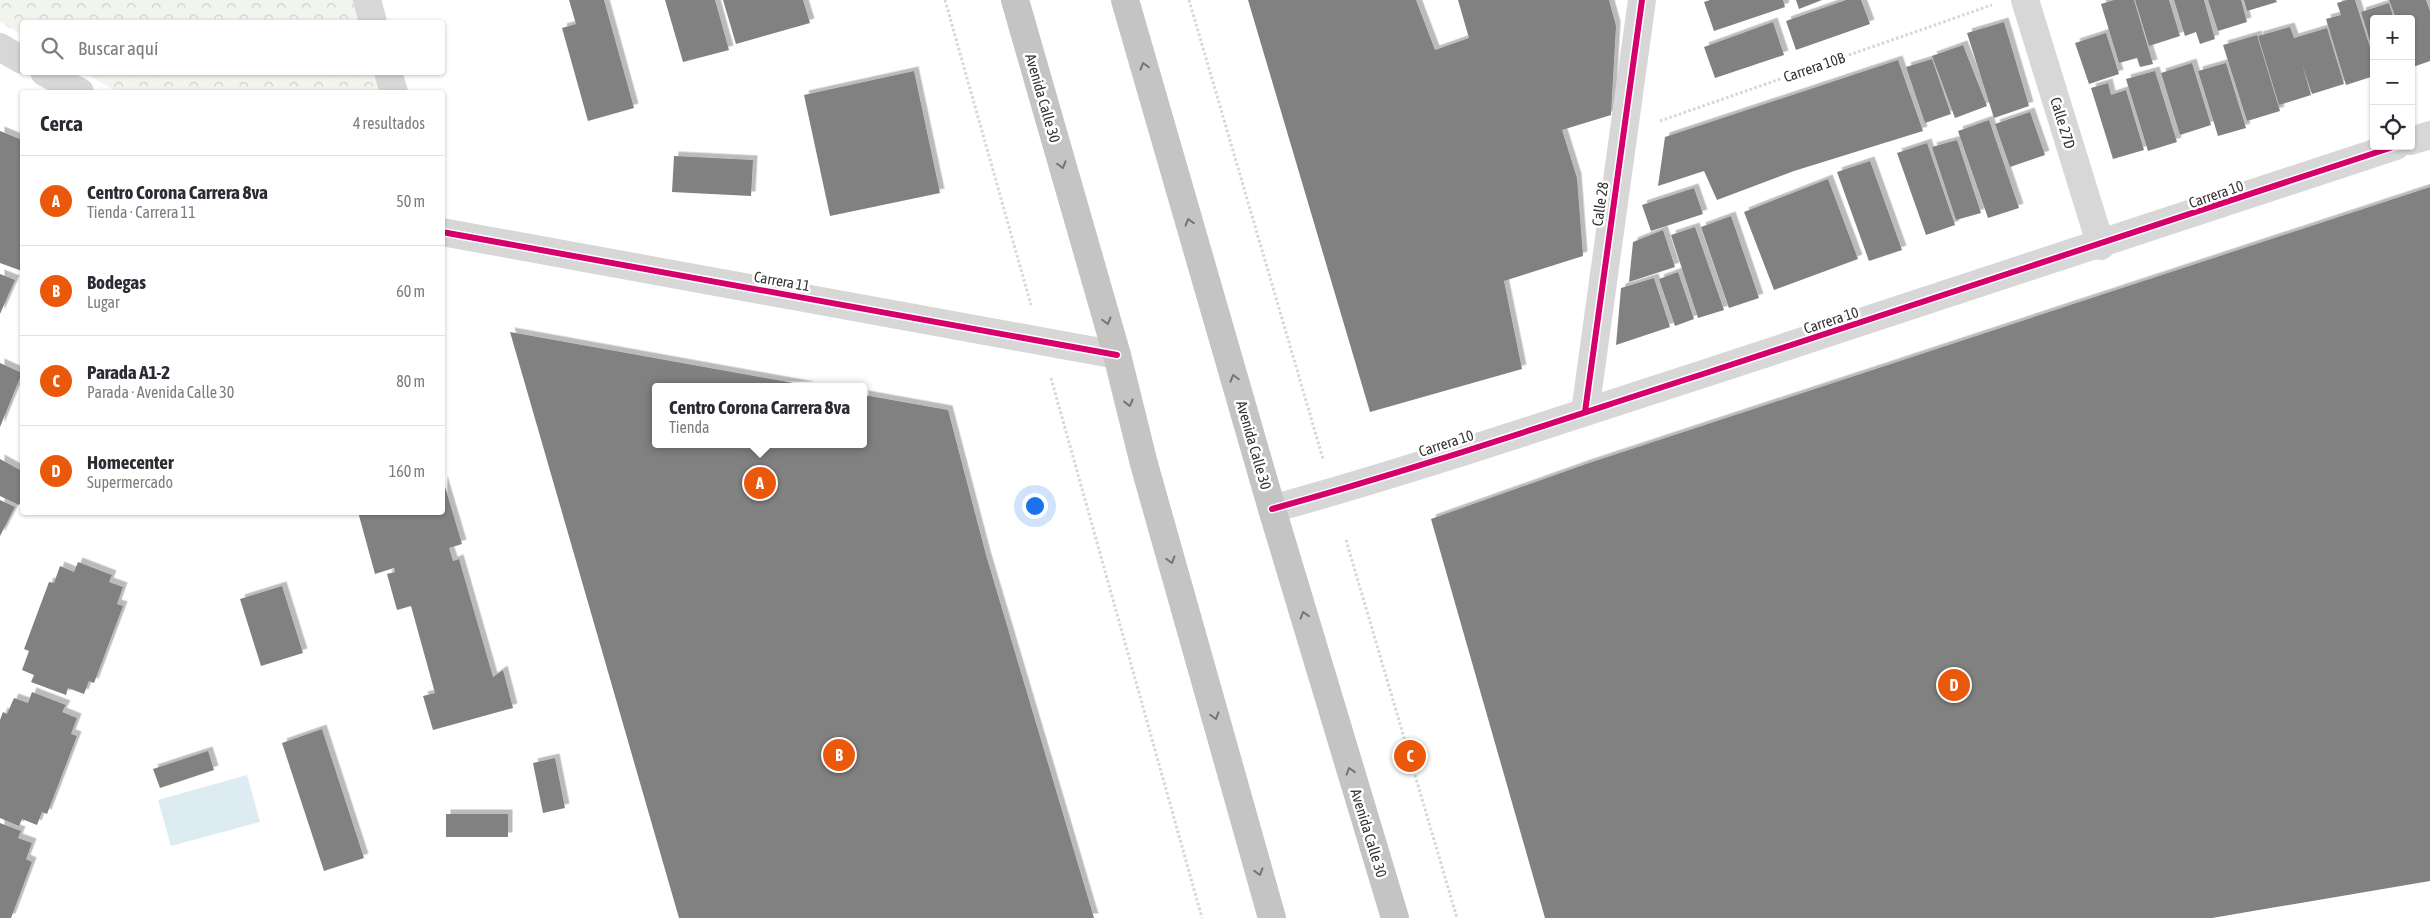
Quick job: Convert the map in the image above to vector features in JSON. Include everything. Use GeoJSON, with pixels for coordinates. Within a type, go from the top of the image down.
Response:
{"type":"FeatureCollection","features":[{"type":"Feature","properties":{"kind":"highway","name":"Avenida Calle 30"},"geometry":{"type":"LineString","coordinates":[[1015,0],[1117,355],[1144,464],[1272,918]]}},
{"type":"Feature","properties":{"kind":"highway","name":"Avenida Calle 30"},"geometry":{"type":"LineString","coordinates":[[1125,0],[1272,509],[1394,918]]}},
{"type":"Feature","properties":{"kind":"street"},"geometry":{"type":"LineString","coordinates":[[367,0],[372,20]]}},
{"type":"Feature","properties":{"kind":"street","name":"Calle 28"},"geometry":{"type":"LineString","coordinates":[[1584,412],[1642,0]]}},
{"type":"Feature","properties":{"kind":"street","name":"Calle 27D"},"geometry":{"type":"LineString","coordinates":[[2025,0],[2101,246]]}},
{"type":"Feature","properties":{"kind":"street"},"geometry":{"type":"LineString","coordinates":[[0,47],[20,59]]}},
{"type":"Feature","properties":{"kind":"street"},"geometry":{"type":"LineString","coordinates":[[49,75],[76,90]]}},
{"type":"Feature","properties":{"kind":"street"},"geometry":{"type":"LineString","coordinates":[[389,75],[393,90]]}},
{"type":"Feature","properties":{"kind":"street"},"geometry":{"type":"LineString","coordinates":[[2415,140],[2430,135]]}},
{"type":"Feature","properties":{"kind":"street","name":"Carrera 10"},"geometry":{"type":"LineString","coordinates":[[1272,509],[1332,492],[2101,246],[2384,150]]}},
{"type":"Feature","properties":{"kind":"street","name":"Carrera 11"},"geometry":{"type":"LineString","coordinates":[[445,233],[1117,355]]}},
{"type":"Feature","properties":{"kind":"path"},"geometry":{"type":"LineString","coordinates":[[945,0],[1032,310]]}},
{"type":"Feature","properties":{"kind":"path"},"geometry":{"type":"LineString","coordinates":[[1188,0],[1323,460]]}},
{"type":"Feature","properties":{"kind":"path"},"geometry":{"type":"LineString","coordinates":[[1049,370],[1202,918]]}},
{"type":"Feature","properties":{"kind":"path"},"geometry":{"type":"LineString","coordinates":[[1346,540],[1457,918]]}},
{"type":"Feature","properties":{"kind":"green space"},"geometry":{"type":"Polygon","coordinates":[[[0,0],[354,0],[360,20],[20,20],[20,34],[0,22],[0,0]]]}},
{"type":"Feature","properties":{"kind":"green space"},"geometry":{"type":"Polygon","coordinates":[[[88,75],[378,75],[382,90],[114,90],[88,75]]]}},
{"type":"Feature","properties":{"kind":"shaded area"},"geometry":{"type":"Polygon","coordinates":[[[247,775],[260,822],[171,846],[158,800],[247,775]]]}},
{"type":"Feature","properties":{"kind":"building"},"geometry":{"type":"Polygon","coordinates":[[[569,0],[604,0],[634,108],[588,121],[562,28],[576,24],[569,0]]]}},
{"type":"Feature","properties":{"kind":"building"},"geometry":{"type":"Polygon","coordinates":[[[665,0],[715,0],[729,50],[683,62],[665,0]]]}},
{"type":"Feature","properties":{"kind":"building"},"geometry":{"type":"Polygon","coordinates":[[[723,0],[803,0],[810,23],[736,44],[723,0]]]}},
{"type":"Feature","properties":{"kind":"building"},"geometry":{"type":"Polygon","coordinates":[[[1248,0],[1416,0],[1435,50],[1469,38],[1458,0],[1609,0],[1616,26],[1611,115],[1562,130],[1577,178],[1583,256],[1504,281],[1522,369],[1370,412],[1248,0]]]}},
{"type":"Feature","properties":{"kind":"building"},"geometry":{"type":"Polygon","coordinates":[[[1710,0],[1783,0],[1785,7],[1714,31],[1704,2],[1710,0]]]}},
{"type":"Feature","properties":{"kind":"building"},"geometry":{"type":"Polygon","coordinates":[[[1796,0],[1822,0],[1799,9],[1796,0]]]}},
{"type":"Feature","properties":{"kind":"building"},"geometry":{"type":"Polygon","coordinates":[[[1846,0],[1861,0],[1870,24],[1796,50],[1786,21],[1846,0]]]}},
{"type":"Feature","properties":{"kind":"building"},"geometry":{"type":"Polygon","coordinates":[[[2114,0],[2134,0],[2153,64],[2140,67],[2137,58],[2119,63],[2101,4],[2114,0]]]}},
{"type":"Feature","properties":{"kind":"building"},"geometry":{"type":"Polygon","coordinates":[[[2135,0],[2169,0],[2180,36],[2149,46],[2135,0]]]}},
{"type":"Feature","properties":{"kind":"building"},"geometry":{"type":"Polygon","coordinates":[[[2174,0],[2204,0],[2215,39],[2200,44],[2196,32],[2185,36],[2174,0]]]}},
{"type":"Feature","properties":{"kind":"building"},"geometry":{"type":"Polygon","coordinates":[[[2208,0],[2241,0],[2247,22],[2218,31],[2208,0]]]}},
{"type":"Feature","properties":{"kind":"building"},"geometry":{"type":"Polygon","coordinates":[[[2244,0],[2276,0],[2277,2],[2247,11],[2244,0]]]}},
{"type":"Feature","properties":{"kind":"building"},"geometry":{"type":"Polygon","coordinates":[[[2355,0],[2370,47],[2370,77],[2346,85],[2326,19],[2341,15],[2337,3],[2355,0]]]}},
{"type":"Feature","properties":{"kind":"building"},"geometry":{"type":"Polygon","coordinates":[[[2389,0],[2426,0],[2430,11],[2430,61],[2415,66],[2415,15],[2395,15],[2389,0]]]}},
{"type":"Feature","properties":{"kind":"building"},"geometry":{"type":"Polygon","coordinates":[[[2389,3],[2393,15],[2370,15],[2370,41],[2361,12],[2389,3]]]}},
{"type":"Feature","properties":{"kind":"building"},"geometry":{"type":"Polygon","coordinates":[[[1773,22],[1784,55],[1715,78],[1704,47],[1773,22]]]}},
{"type":"Feature","properties":{"kind":"building"},"geometry":{"type":"Polygon","coordinates":[[[2004,22],[2029,106],[1994,118],[1967,33],[2004,22]]]}},
{"type":"Feature","properties":{"kind":"building"},"geometry":{"type":"Polygon","coordinates":[[[2290,27],[2294,38],[2327,28],[2344,84],[2312,94],[2302,64],[2311,95],[2279,105],[2258,36],[2290,27]]]}},
{"type":"Feature","properties":{"kind":"building"},"geometry":{"type":"Polygon","coordinates":[[[2106,33],[2119,74],[2089,84],[2075,43],[2106,33]]]}},
{"type":"Feature","properties":{"kind":"building"},"geometry":{"type":"Polygon","coordinates":[[[2257,35],[2280,111],[2247,121],[2223,45],[2257,35]]]}},
{"type":"Feature","properties":{"kind":"building"},"geometry":{"type":"Polygon","coordinates":[[[1963,45],[1987,106],[1955,118],[1932,56],[1963,45]]]}},
{"type":"Feature","properties":{"kind":"building"},"geometry":{"type":"Polygon","coordinates":[[[1932,59],[1951,114],[1925,123],[1906,67],[1932,59]]]}},
{"type":"Feature","properties":{"kind":"building"},"geometry":{"type":"Polygon","coordinates":[[[1898,60],[1923,131],[1794,171],[1717,200],[1704,171],[1658,186],[1665,137],[1898,60]]]}},
{"type":"Feature","properties":{"kind":"building"},"geometry":{"type":"Polygon","coordinates":[[[2192,63],[2211,125],[2180,135],[2161,73],[2192,63]]]}},
{"type":"Feature","properties":{"kind":"building"},"geometry":{"type":"Polygon","coordinates":[[[2226,63],[2246,128],[2218,136],[2198,71],[2226,63]]]}},
{"type":"Feature","properties":{"kind":"building"},"geometry":{"type":"Polygon","coordinates":[[[914,71],[940,193],[830,216],[804,95],[914,71]]]}},
{"type":"Feature","properties":{"kind":"building"},"geometry":{"type":"Polygon","coordinates":[[[2155,71],[2177,142],[2148,151],[2126,79],[2155,71]]]}},
{"type":"Feature","properties":{"kind":"building"},"geometry":{"type":"Polygon","coordinates":[[[2108,83],[2111,95],[2126,90],[2144,150],[2113,159],[2091,88],[2108,83]]]}},
{"type":"Feature","properties":{"kind":"building"},"geometry":{"type":"Polygon","coordinates":[[[2030,112],[2045,155],[2010,167],[1995,124],[2030,112]]]}},
{"type":"Feature","properties":{"kind":"building"},"geometry":{"type":"Polygon","coordinates":[[[1989,120],[2019,208],[1988,218],[1958,131],[1989,120]]]}},
{"type":"Feature","properties":{"kind":"building"},"geometry":{"type":"Polygon","coordinates":[[[0,131],[20,139],[20,270],[0,263],[0,131]]]}},
{"type":"Feature","properties":{"kind":"building"},"geometry":{"type":"Polygon","coordinates":[[[1957,140],[1981,213],[1956,220],[1932,147],[1957,140]]]}},
{"type":"Feature","properties":{"kind":"building"},"geometry":{"type":"Polygon","coordinates":[[[1927,143],[1955,225],[1926,235],[1897,153],[1927,143]]]}},
{"type":"Feature","properties":{"kind":"building"},"geometry":{"type":"Polygon","coordinates":[[[674,156],[753,160],[751,196],[672,192],[674,156]]]}},
{"type":"Feature","properties":{"kind":"building"},"geometry":{"type":"Polygon","coordinates":[[[1870,161],[1902,250],[1869,261],[1837,172],[1870,161]]]}},
{"type":"Feature","properties":{"kind":"building"},"geometry":{"type":"Polygon","coordinates":[[[1828,179],[1858,259],[1774,290],[1744,212],[1828,179]]]}},
{"type":"Feature","properties":{"kind":"building"},"geometry":{"type":"Polygon","coordinates":[[[2430,187],[2430,881],[2212,918],[1545,918],[1431,519],[1586,464],[2430,187]]]}},
{"type":"Feature","properties":{"kind":"building"},"geometry":{"type":"Polygon","coordinates":[[[1694,188],[1703,214],[1651,231],[1642,205],[1694,188]]]}},
{"type":"Feature","properties":{"kind":"building"},"geometry":{"type":"Polygon","coordinates":[[[1731,216],[1759,298],[1729,308],[1701,227],[1731,216]]]}},
{"type":"Feature","properties":{"kind":"building"},"geometry":{"type":"Polygon","coordinates":[[[1695,227],[1724,310],[1698,318],[1671,235],[1695,227]]]}},
{"type":"Feature","properties":{"kind":"building"},"geometry":{"type":"Polygon","coordinates":[[[1663,230],[1675,267],[1629,282],[1633,242],[1663,230]]]}},
{"type":"Feature","properties":{"kind":"building"},"geometry":{"type":"Polygon","coordinates":[[[1678,272],[1694,319],[1675,326],[1659,279],[1678,272]]]}},
{"type":"Feature","properties":{"kind":"building"},"geometry":{"type":"Polygon","coordinates":[[[0,274],[15,280],[0,314],[0,274]]]}},
{"type":"Feature","properties":{"kind":"building"},"geometry":{"type":"Polygon","coordinates":[[[1654,278],[1670,327],[1616,345],[1621,288],[1654,278]]]}},
{"type":"Feature","properties":{"kind":"building"},"geometry":{"type":"Polygon","coordinates":[[[510,332],[793,383],[652,383],[652,448],[867,448],[867,396],[948,410],[986,555],[1094,918],[679,918],[510,332]]]}},
{"type":"Feature","properties":{"kind":"building"},"geometry":{"type":"Polygon","coordinates":[[[0,363],[20,372],[20,378],[0,427],[0,363]]]}},
{"type":"Feature","properties":{"kind":"building"},"geometry":{"type":"Polygon","coordinates":[[[0,459],[20,470],[20,503],[19,505],[0,496],[0,459]]]}},
{"type":"Feature","properties":{"kind":"building"},"geometry":{"type":"Polygon","coordinates":[[[445,487],[462,544],[449,548],[453,561],[459,559],[493,677],[503,670],[513,708],[433,730],[423,696],[435,693],[411,606],[397,610],[387,574],[395,572],[394,568],[375,574],[359,515],[445,515],[445,487]]]}},
{"type":"Feature","properties":{"kind":"building"},"geometry":{"type":"Polygon","coordinates":[[[0,500],[15,507],[0,536],[0,500]]]}},
{"type":"Feature","properties":{"kind":"building"},"geometry":{"type":"Polygon","coordinates":[[[78,562],[112,575],[109,582],[123,587],[117,604],[123,606],[94,683],[89,681],[84,694],[68,688],[66,695],[31,682],[34,675],[22,670],[29,651],[24,649],[49,582],[54,583],[60,566],[74,572],[78,562]]]}},
{"type":"Feature","properties":{"kind":"building"},"geometry":{"type":"Polygon","coordinates":[[[282,586],[303,653],[261,666],[240,599],[282,586]]]}},
{"type":"Feature","properties":{"kind":"building"},"geometry":{"type":"Polygon","coordinates":[[[32,692],[66,705],[62,712],[77,718],[71,734],[77,736],[47,814],[42,812],[37,825],[22,819],[19,826],[0,818],[0,720],[3,712],[7,714],[14,698],[28,703],[32,692]]]}},
{"type":"Feature","properties":{"kind":"building"},"geometry":{"type":"Polygon","coordinates":[[[322,729],[364,858],[324,871],[282,743],[322,729]]]}},
{"type":"Feature","properties":{"kind":"building"},"geometry":{"type":"Polygon","coordinates":[[[208,751],[214,770],[160,788],[153,769],[208,751]]]}},
{"type":"Feature","properties":{"kind":"building"},"geometry":{"type":"Polygon","coordinates":[[[555,758],[565,808],[543,813],[533,763],[555,758]]]}},
{"type":"Feature","properties":{"kind":"building"},"geometry":{"type":"Polygon","coordinates":[[[446,814],[508,814],[508,837],[446,837],[446,814]]]}},
{"type":"Feature","properties":{"kind":"building"},"geometry":{"type":"Polygon","coordinates":[[[0,823],[21,831],[18,838],[32,843],[26,859],[32,862],[11,918],[0,918],[0,823]]]}},
{"type":"Feature","properties":{"kind":"cycle path"},"geometry":{"type":"LineString","coordinates":[[1585,412],[1642,0]]}},
{"type":"Feature","properties":{"kind":"cycle path"},"geometry":{"type":"LineString","coordinates":[[1272,509],[1488,444],[2050,262],[2384,150]]}},
{"type":"Feature","properties":{"kind":"cycle path"},"geometry":{"type":"LineString","coordinates":[[445,233],[1117,355]]}},
{"type":"Feature","properties":{"kind":"place","name":"Centro Corona Carrera 8va"},"geometry":{"type":"Point","coordinates":[760,483]}},
{"type":"Feature","properties":{"kind":"place","name":"Homecenter"},"geometry":{"type":"Point","coordinates":[1954,685]}},
{"type":"Feature","properties":{"kind":"place","name":"Bodegas"},"geometry":{"type":"Point","coordinates":[839,755]}},
{"type":"Feature","properties":{"kind":"place","name":"Parada A1-2"},"geometry":{"type":"Point","coordinates":[1410,756]}}]}
